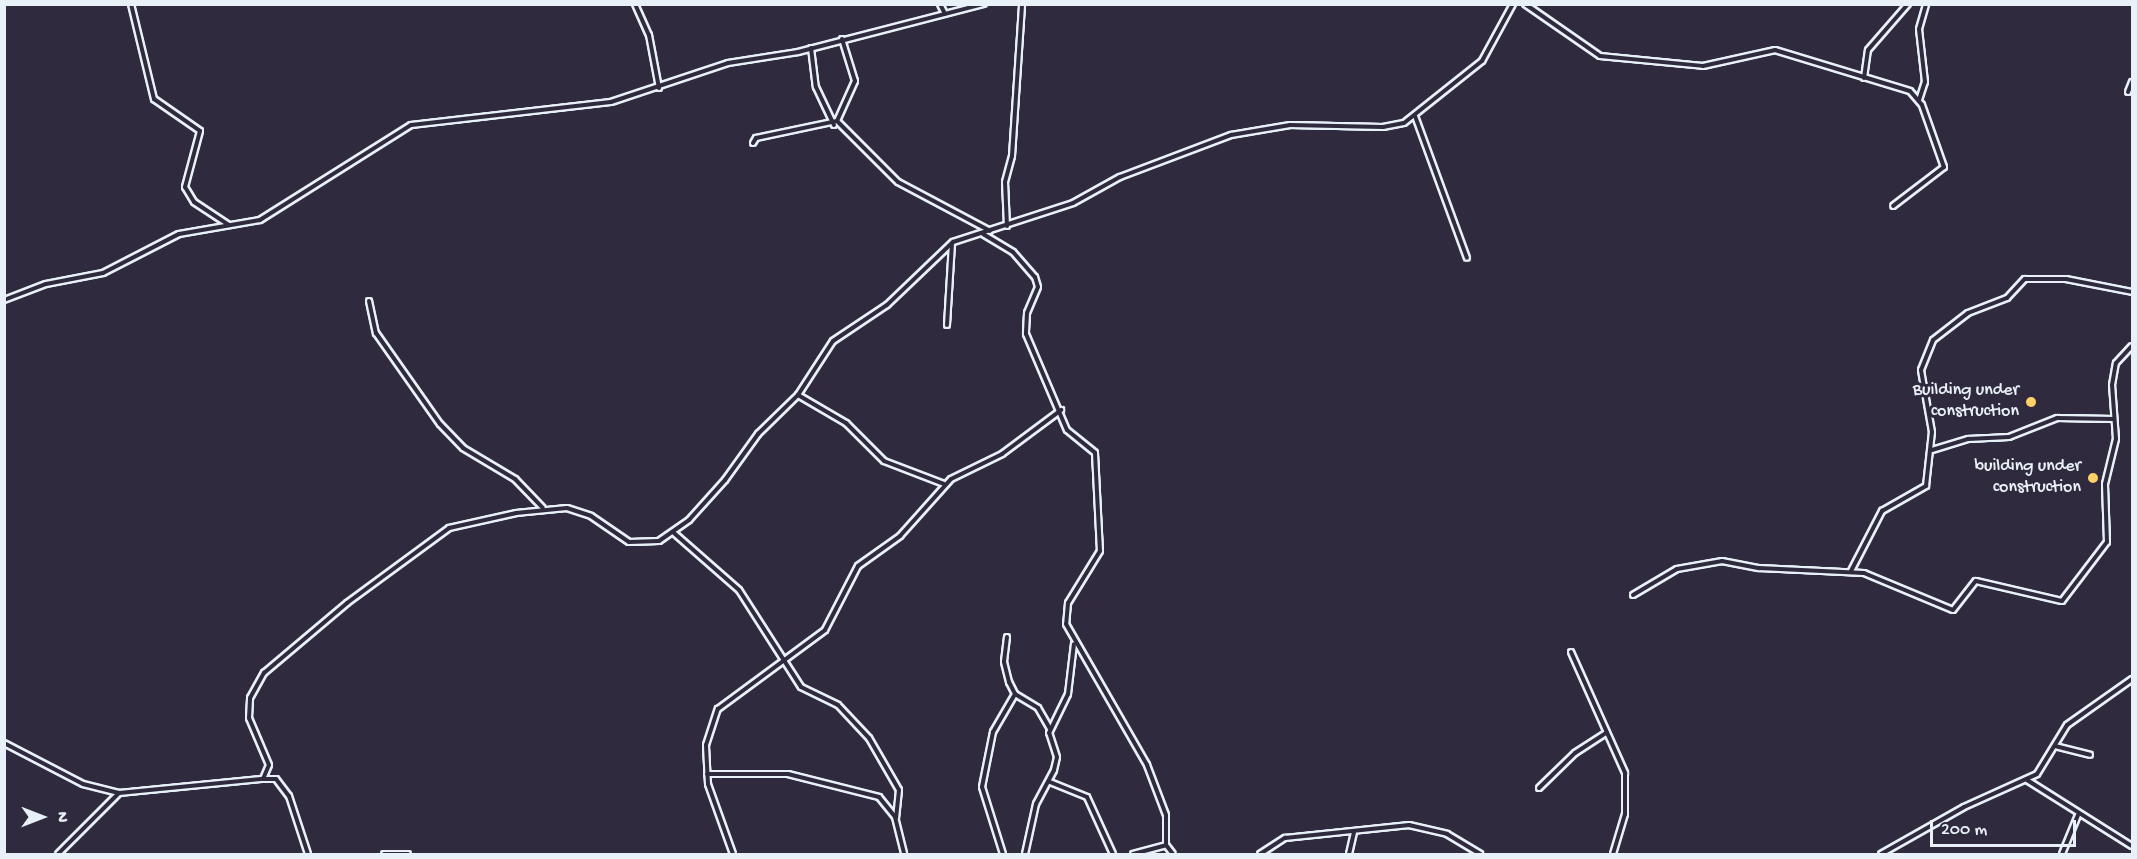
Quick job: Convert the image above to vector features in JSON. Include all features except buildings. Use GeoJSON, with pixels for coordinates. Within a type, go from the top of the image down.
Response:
{"type":"FeatureCollection","features":[{"type":"Feature","properties":{"kind":"street"},"geometry":{"type":"LineString","coordinates":[[131,4],[154,99],[200,131],[184,187],[194,202],[229,226]]}},
{"type":"Feature","properties":{"kind":"street"},"geometry":{"type":"LineString","coordinates":[[635,4],[649,35],[659,88]]}},
{"type":"Feature","properties":{"kind":"street"},"geometry":{"type":"LineString","coordinates":[[940,4],[945,14]]}},
{"type":"Feature","properties":{"kind":"street"},"geometry":{"type":"LineString","coordinates":[[4,300],[46,284],[103,273],[179,234],[229,226],[278,212],[404,128],[588,106],[659,88],[728,63],[811,48],[984,4]]}},
{"type":"Feature","properties":{"kind":"street"},"geometry":{"type":"LineString","coordinates":[[1007,226],[1005,182],[1012,156],[1022,4]]}},
{"type":"Feature","properties":{"kind":"street"},"geometry":{"type":"LineString","coordinates":[[263,779],[268,765],[250,729],[250,698],[272,664],[449,528],[544,508],[580,511],[635,544],[674,532],[725,480],[758,434],[798,396],[833,341],[887,305],[952,243],[1007,226],[1231,135],[1290,125],[1383,128],[1415,116],[1482,61],[1513,4]]}},
{"type":"Feature","properties":{"kind":"street"},"geometry":{"type":"LineString","coordinates":[[1525,4],[1607,57],[1703,66],[1775,50],[1903,88],[1919,100],[1944,167],[1893,206]]}},
{"type":"Feature","properties":{"kind":"street"},"geometry":{"type":"LineString","coordinates":[[1864,78],[1868,50],[1908,4]]}},
{"type":"Feature","properties":{"kind":"street"},"geometry":{"type":"LineString","coordinates":[[1919,100],[1925,82],[1919,29],[1926,4]]}},
{"type":"Feature","properties":{"kind":"street"},"geometry":{"type":"LineString","coordinates":[[836,123],[855,81],[842,39]]}},
{"type":"Feature","properties":{"kind":"street"},"geometry":{"type":"LineString","coordinates":[[811,48],[816,87],[836,123],[898,182],[990,232]]}},
{"type":"Feature","properties":{"kind":"street"},"geometry":{"type":"LineString","coordinates":[[2128,92],[2133,82]]}},
{"type":"Feature","properties":{"kind":"street"},"geometry":{"type":"LineString","coordinates":[[1415,116],[1467,258]]}},
{"type":"Feature","properties":{"kind":"street"},"geometry":{"type":"LineString","coordinates":[[753,143],[756,138],[836,123]]}},
{"type":"Feature","properties":{"kind":"street"},"geometry":{"type":"LineString","coordinates":[[982,234],[1013,252],[1035,277],[1038,287],[1027,313],[1026,334],[1061,410],[1067,430],[1095,453],[1101,516],[1096,563],[1064,614],[1074,643],[1148,765],[1168,821],[1166,845],[1173,855]]}},
{"type":"Feature","properties":{"kind":"street"},"geometry":{"type":"LineString","coordinates":[[947,325],[952,243]]}},
{"type":"Feature","properties":{"kind":"street"},"geometry":{"type":"LineString","coordinates":[[1851,571],[1882,511],[1926,486],[1931,450],[1921,370],[1926,350],[1945,329],[1968,313],[2007,298],[2025,279],[2066,279],[2132,294]]}},
{"type":"Feature","properties":{"kind":"street"},"geometry":{"type":"LineString","coordinates":[[369,301],[376,333],[440,424],[463,448],[515,479],[544,508]]}},
{"type":"Feature","properties":{"kind":"street"},"geometry":{"type":"LineString","coordinates":[[1633,595],[1677,569],[1722,561],[1760,568],[1851,571],[1901,585],[1948,609],[1958,606],[1976,581],[2062,601],[2107,542],[2105,484],[2116,439],[2114,373],[2133,346]]}},
{"type":"Feature","properties":{"kind":"street"},"geometry":{"type":"LineString","coordinates":[[798,396],[846,423],[884,461],[945,484]]}},
{"type":"Feature","properties":{"kind":"street"},"geometry":{"type":"LineString","coordinates":[[733,855],[707,774],[709,727],[718,709],[825,630],[858,566],[900,536],[945,484],[1002,454],[1061,410]]}},
{"type":"Feature","properties":{"kind":"street"},"geometry":{"type":"LineString","coordinates":[[1931,450],[1968,439],[2009,437],[2057,418],[2114,419]]}},
{"type":"Feature","properties":{"kind":"street"},"geometry":{"type":"LineString","coordinates":[[674,532],[740,590],[785,658],[801,687],[838,705],[869,738],[899,790],[896,818],[904,855]]}},
{"type":"Feature","properties":{"kind":"street"},"geometry":{"type":"LineString","coordinates":[[1007,637],[1004,662],[1015,694],[1038,708],[1050,730],[1057,757],[1050,782],[1036,804],[1025,855]]}},
{"type":"Feature","properties":{"kind":"street"},"geometry":{"type":"LineString","coordinates":[[1050,730],[1068,694],[1074,643]]}},
{"type":"Feature","properties":{"kind":"street"},"geometry":{"type":"LineString","coordinates":[[1571,652],[1607,732],[1627,789],[1612,855]]}},
{"type":"Feature","properties":{"kind":"street"},"geometry":{"type":"LineString","coordinates":[[1881,855],[1964,807],[2027,780],[2055,746],[2067,725],[2133,679]]}},
{"type":"Feature","properties":{"kind":"street"},"geometry":{"type":"LineString","coordinates":[[1003,855],[986,814],[982,787],[993,732],[1015,694]]}},
{"type":"Feature","properties":{"kind":"street"},"geometry":{"type":"LineString","coordinates":[[1539,788],[1575,753],[1607,732]]}},
{"type":"Feature","properties":{"kind":"street"},"geometry":{"type":"LineString","coordinates":[[4,743],[83,784],[119,793],[276,779],[289,796],[308,855]]}},
{"type":"Feature","properties":{"kind":"street"},"geometry":{"type":"LineString","coordinates":[[2055,746],[2090,755]]}},
{"type":"Feature","properties":{"kind":"street"},"geometry":{"type":"LineString","coordinates":[[707,774],[801,777],[879,797],[896,818]]}},
{"type":"Feature","properties":{"kind":"street"},"geometry":{"type":"LineString","coordinates":[[2027,780],[2078,815],[2133,846]]}},
{"type":"Feature","properties":{"kind":"street"},"geometry":{"type":"LineString","coordinates":[[1050,782],[1088,797],[1113,855]]}},
{"type":"Feature","properties":{"kind":"street"},"geometry":{"type":"LineString","coordinates":[[58,855],[119,793]]}},
{"type":"Feature","properties":{"kind":"street"},"geometry":{"type":"LineString","coordinates":[[2062,855],[2078,815]]}},
{"type":"Feature","properties":{"kind":"street"},"geometry":{"type":"LineString","coordinates":[[1260,855],[1285,838],[1354,834],[1409,825],[1447,834],[1480,855]]}},
{"type":"Feature","properties":{"kind":"street"},"geometry":{"type":"LineString","coordinates":[[1349,855],[1354,834]]}},
{"type":"Feature","properties":{"kind":"street"},"geometry":{"type":"LineString","coordinates":[[1133,855],[1166,845]]}},
{"type":"Feature","properties":{"kind":"street"},"geometry":{"type":"LineString","coordinates":[[384,855],[408,855]]}},
{"type":"Feature","properties":{"kind":"place","name":"Building under construction"},"geometry":{"type":"Point","coordinates":[2031,402]}},
{"type":"Feature","properties":{"kind":"place","name":"building under construction"},"geometry":{"type":"Point","coordinates":[2093,478]}}]}
